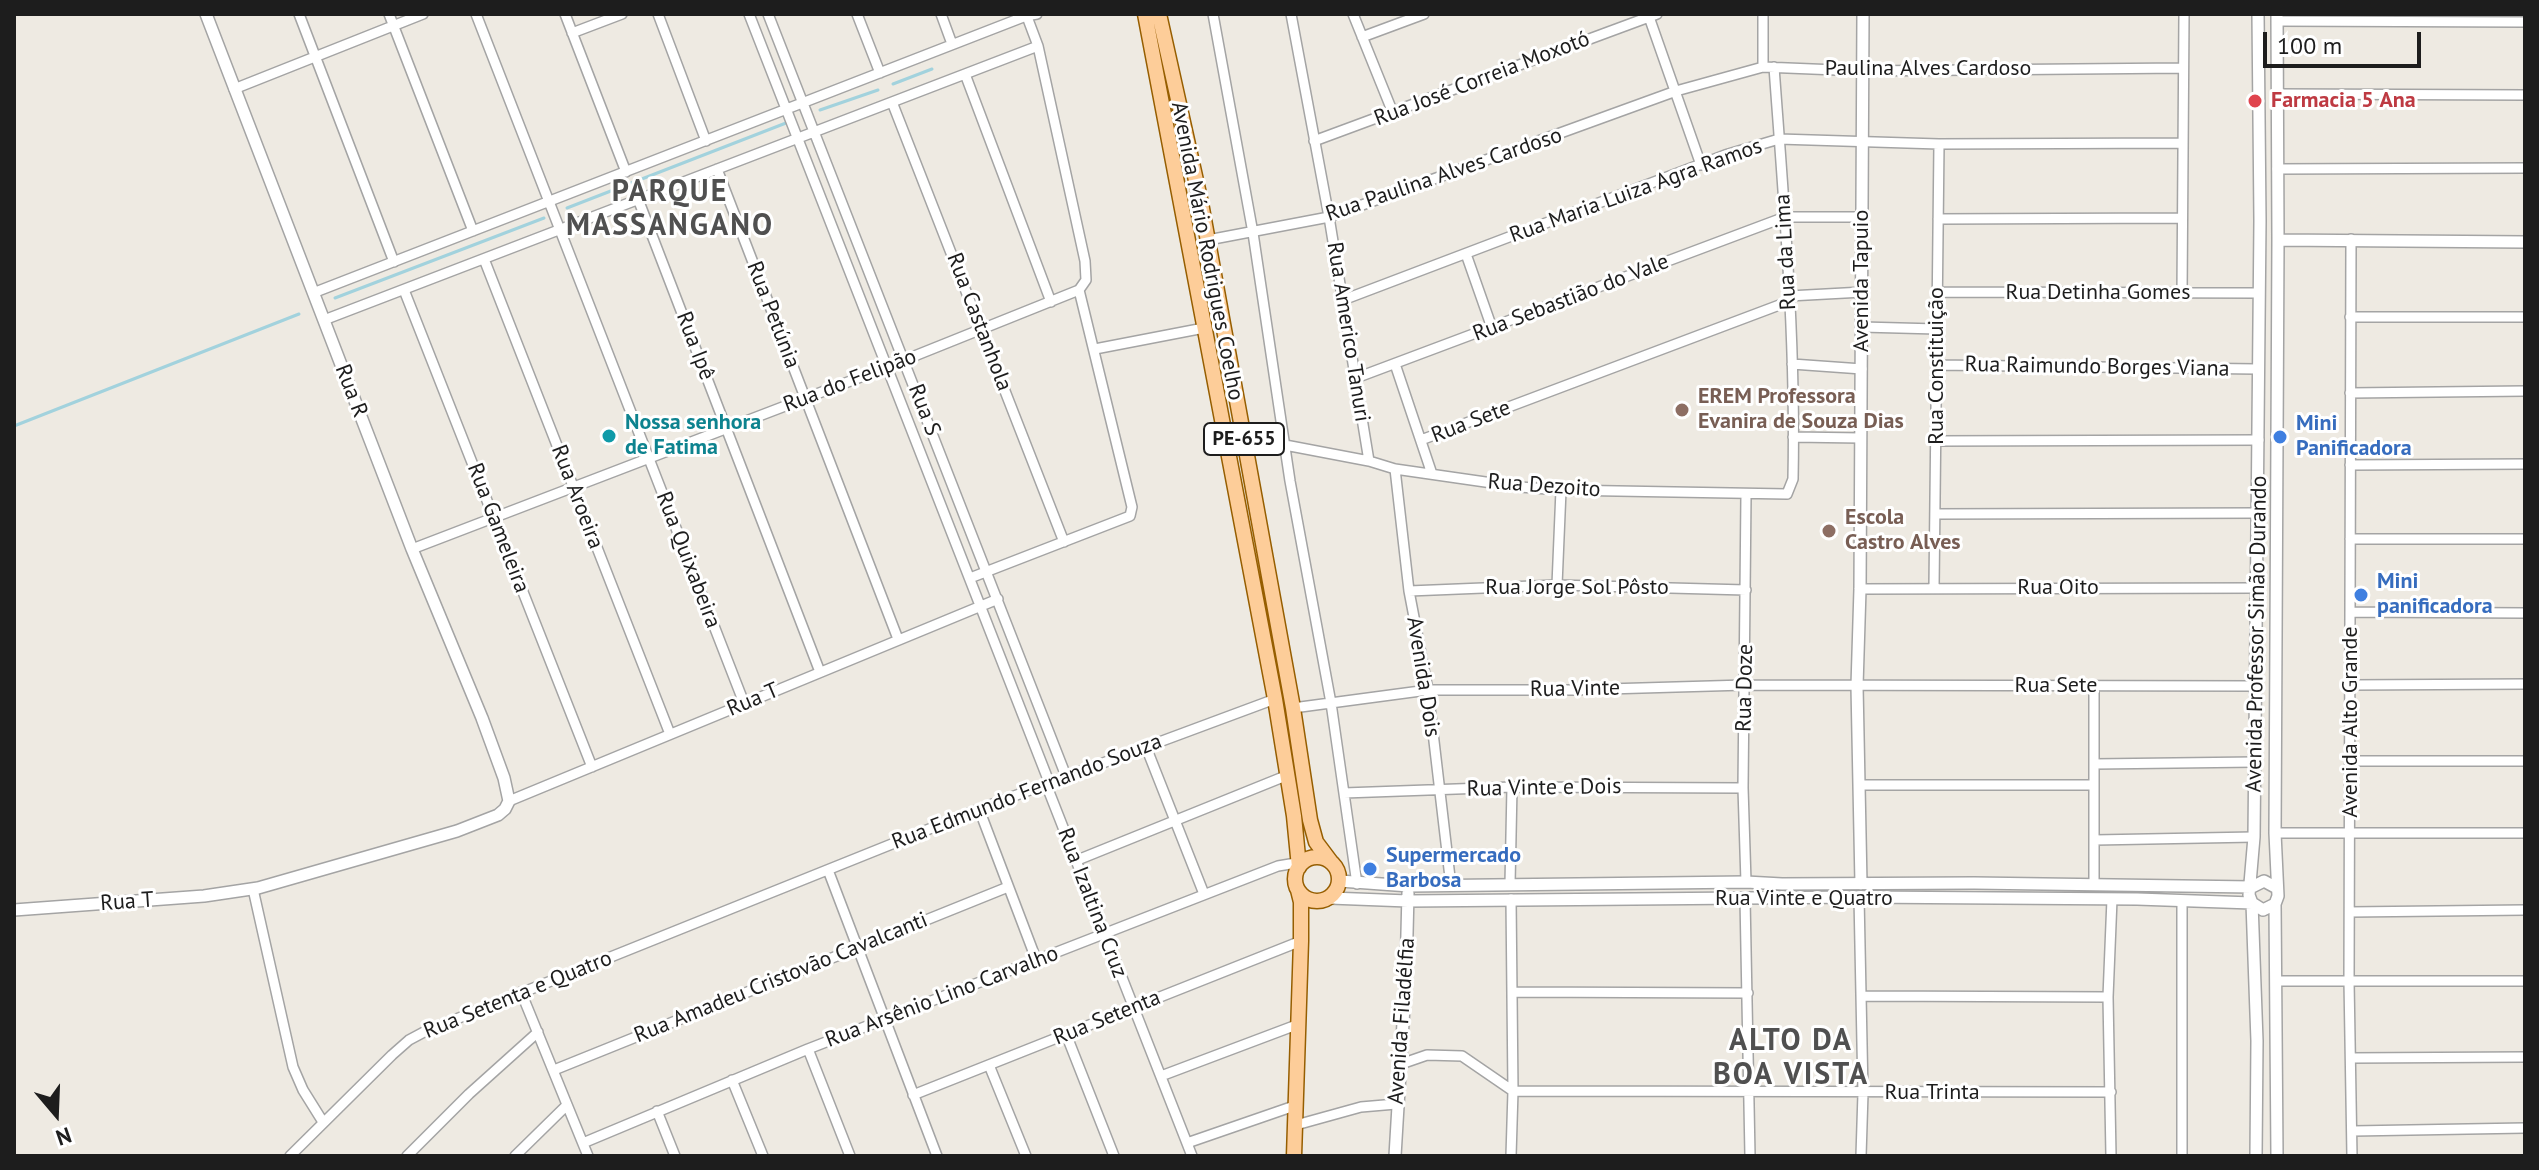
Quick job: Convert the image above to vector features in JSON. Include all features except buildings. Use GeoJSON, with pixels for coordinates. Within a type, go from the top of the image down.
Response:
{"type":"FeatureCollection","features":[{"type":"Feature","properties":{"kind":"main road","name":"Avenida Mário Rodrigues Coelho"},"geometry":{"type":"LineString","coordinates":[[1145,14],[1275,699],[1300,864]]}},
{"type":"Feature","properties":{"kind":"main road","name":"Avenida Mário Rodrigues Coelho"},"geometry":{"type":"LineString","coordinates":[[1159,14],[1208,240],[1313,833],[1320,850],[1331,862]]}},
{"type":"Feature","properties":{"kind":"main road"},"geometry":{"type":"LineString","coordinates":[[1300,864],[1314,857],[1331,862]]}},
{"type":"Feature","properties":{"kind":"main road","name":"PE-655"},"geometry":{"type":"LineString","coordinates":[[1331,862],[1339,873],[1340,881]]}},
{"type":"Feature","properties":{"kind":"main road","name":"PE-655"},"geometry":{"type":"LineString","coordinates":[[1294,1156],[1301,941],[1301,902],[1295,877],[1300,864]]}},
{"type":"Feature","properties":{"kind":"main road"},"geometry":{"type":"LineString","coordinates":[[1298,890],[1309,900],[1324,901],[1330,898],[1340,881]]}},
{"type":"Feature","properties":{"kind":"street","name":"Rua R"},"geometry":{"type":"LineString","coordinates":[[206,14],[412,549],[500,766],[509,801]]}},
{"type":"Feature","properties":{"kind":"street"},"geometry":{"type":"LineString","coordinates":[[299,14],[394,262]]}},
{"type":"Feature","properties":{"kind":"street"},"geometry":{"type":"LineString","coordinates":[[389,14],[473,231]]}},
{"type":"Feature","properties":{"kind":"street"},"geometry":{"type":"LineString","coordinates":[[234,89],[423,14]]}},
{"type":"Feature","properties":{"kind":"street","name":"Rua Quixabeira"},"geometry":{"type":"LineString","coordinates":[[476,14],[744,703]]}},
{"type":"Feature","properties":{"kind":"street"},"geometry":{"type":"LineString","coordinates":[[565,14],[626,172]]}},
{"type":"Feature","properties":{"kind":"street"},"geometry":{"type":"LineString","coordinates":[[572,33],[622,14]]}},
{"type":"Feature","properties":{"kind":"street"},"geometry":{"type":"LineString","coordinates":[[658,14],[706,141]]}},
{"type":"Feature","properties":{"kind":"street","name":"Rua S"},"geometry":{"type":"LineString","coordinates":[[749,14],[980,605]]}},
{"type":"Feature","properties":{"kind":"street","name":"Rua S"},"geometry":{"type":"LineString","coordinates":[[768,14],[1066,776]]}},
{"type":"Feature","properties":{"kind":"street"},"geometry":{"type":"LineString","coordinates":[[857,14],[880,73]]}},
{"type":"Feature","properties":{"kind":"street"},"geometry":{"type":"LineString","coordinates":[[941,14],[952,44]]}},
{"type":"Feature","properties":{"kind":"street"},"geometry":{"type":"LineString","coordinates":[[1213,14],[1253,233],[1290,481],[1331,703],[1357,884]]}},
{"type":"Feature","properties":{"kind":"street","name":"Rua Americo Tanuri"},"geometry":{"type":"LineString","coordinates":[[1291,14],[1329,217],[1369,461]]}},
{"type":"Feature","properties":{"kind":"street"},"geometry":{"type":"LineString","coordinates":[[1353,14],[1393,113]]}},
{"type":"Feature","properties":{"kind":"street"},"geometry":{"type":"LineString","coordinates":[[1362,37],[1424,14]]}},
{"type":"Feature","properties":{"kind":"street"},"geometry":{"type":"LineString","coordinates":[[1763,14],[1763,67]]}},
{"type":"Feature","properties":{"kind":"street","name":"Avenida Tapuio"},"geometry":{"type":"LineString","coordinates":[[1861,884],[1857,686],[1863,292],[1863,14]]}},
{"type":"Feature","properties":{"kind":"street"},"geometry":{"type":"LineString","coordinates":[[2182,294],[2184,14]]}},
{"type":"Feature","properties":{"kind":"street","name":"Avenida Professor Simão Durando"},"geometry":{"type":"LineString","coordinates":[[2256,1156],[2257,1041],[2252,903],[2249,895],[2254,837],[2259,440],[2258,14]]}},
{"type":"Feature","properties":{"kind":"street"},"geometry":{"type":"LineString","coordinates":[[313,293],[1030,15],[1085,261],[1086,280],[1079,290],[1132,507],[1130,516],[1122,520],[970,578]]}},
{"type":"Feature","properties":{"kind":"street"},"geometry":{"type":"LineString","coordinates":[[1651,15],[1701,165]]}},
{"type":"Feature","properties":{"kind":"street","name":"Rua José Correia Moxotó"},"geometry":{"type":"LineString","coordinates":[[1314,141],[1651,15]]}},
{"type":"Feature","properties":{"kind":"street"},"geometry":{"type":"LineString","coordinates":[[2277,18],[2483,18],[2525,22]]}},
{"type":"Feature","properties":{"kind":"street","name":"Avenida Professor Simão Durando"},"geometry":{"type":"LineString","coordinates":[[2277,18],[2277,1156]]}},
{"type":"Feature","properties":{"kind":"street"},"geometry":{"type":"LineString","coordinates":[[324,320],[1038,46]]}},
{"type":"Feature","properties":{"kind":"street","name":"Paulina Alves Cardoso"},"geometry":{"type":"LineString","coordinates":[[1676,91],[1763,67],[1861,71],[2183,68]]}},
{"type":"Feature","properties":{"kind":"street","name":"Rua da Lima"},"geometry":{"type":"LineString","coordinates":[[1774,67],[1790,299],[1793,437]]}},
{"type":"Feature","properties":{"kind":"street"},"geometry":{"type":"LineString","coordinates":[[965,74],[1051,302]]}},
{"type":"Feature","properties":{"kind":"street","name":"Rua Paulina Alves Cardoso"},"geometry":{"type":"LineString","coordinates":[[1208,240],[1329,217],[1676,91]]}},
{"type":"Feature","properties":{"kind":"street"},"geometry":{"type":"LineString","coordinates":[[2277,94],[2525,95]]}},
{"type":"Feature","properties":{"kind":"street","name":"Rua Castanhola"},"geometry":{"type":"LineString","coordinates":[[892,102],[1064,542]]}},
{"type":"Feature","properties":{"kind":"street"},"geometry":{"type":"LineString","coordinates":[[2258,135],[2277,136]]}},
{"type":"Feature","properties":{"kind":"street","name":"Rua Maria Luiza Agra Ramos"},"geometry":{"type":"LineString","coordinates":[[1343,300],[1743,149],[1779,139],[1939,144],[2183,143]]}},
{"type":"Feature","properties":{"kind":"street","name":"Rua Constituição"},"geometry":{"type":"LineString","coordinates":[[1934,588],[1939,144]]}},
{"type":"Feature","properties":{"kind":"street"},"geometry":{"type":"LineString","coordinates":[[2277,169],[2525,168]]}},
{"type":"Feature","properties":{"kind":"street","name":"Rua Petúnia"},"geometry":{"type":"LineString","coordinates":[[717,169],[898,639]]}},
{"type":"Feature","properties":{"kind":"street","name":"Rua Ipê"},"geometry":{"type":"LineString","coordinates":[[638,199],[820,672]]}},
{"type":"Feature","properties":{"kind":"street"},"geometry":{"type":"LineString","coordinates":[[1785,217],[1862,217]]}},
{"type":"Feature","properties":{"kind":"street","name":"Rua Sebastião do Vale"},"geometry":{"type":"LineString","coordinates":[[1356,378],[1785,217]]}},
{"type":"Feature","properties":{"kind":"street"},"geometry":{"type":"LineString","coordinates":[[1938,219],[2182,218]]}},
{"type":"Feature","properties":{"kind":"street"},"geometry":{"type":"LineString","coordinates":[[2260,221],[2278,240],[2525,242]]}},
{"type":"Feature","properties":{"kind":"street","name":"Avenida Alto Grande"},"geometry":{"type":"LineString","coordinates":[[2351,239],[2349,981],[2352,1156]]}},
{"type":"Feature","properties":{"kind":"street"},"geometry":{"type":"LineString","coordinates":[[1466,254],[1492,328]]}},
{"type":"Feature","properties":{"kind":"street","name":"Rua Aroeira"},"geometry":{"type":"LineString","coordinates":[[484,259],[670,734]]}},
{"type":"Feature","properties":{"kind":"street","name":"Rua Gameleira"},"geometry":{"type":"LineString","coordinates":[[404,290],[592,767]]}},
{"type":"Feature","properties":{"kind":"street","name":"Rua do Felipão"},"geometry":{"type":"LineString","coordinates":[[412,549],[805,399],[1079,290]]}},
{"type":"Feature","properties":{"kind":"street","name":"Rua Sete"},"geometry":{"type":"LineString","coordinates":[[1421,440],[1790,299],[1863,292]]}},
{"type":"Feature","properties":{"kind":"street","name":"Rua Detinha Gomes"},"geometry":{"type":"LineString","coordinates":[[1938,292],[2258,293]]}},
{"type":"Feature","properties":{"kind":"street"},"geometry":{"type":"LineString","coordinates":[[2350,317],[2525,317]]}},
{"type":"Feature","properties":{"kind":"street"},"geometry":{"type":"LineString","coordinates":[[1862,327],[1937,329]]}},
{"type":"Feature","properties":{"kind":"street"},"geometry":{"type":"LineString","coordinates":[[1095,349],[1204,328]]}},
{"type":"Feature","properties":{"kind":"street"},"geometry":{"type":"LineString","coordinates":[[1395,364],[1432,474]]}},
{"type":"Feature","properties":{"kind":"street"},"geometry":{"type":"LineString","coordinates":[[1792,364],[1862,369]]}},
{"type":"Feature","properties":{"kind":"street","name":"Rua Raimundo Borges Viana"},"geometry":{"type":"LineString","coordinates":[[1936,365],[2257,369]]}},
{"type":"Feature","properties":{"kind":"street"},"geometry":{"type":"LineString","coordinates":[[2350,393],[2525,391]]}},
{"type":"Feature","properties":{"kind":"street"},"geometry":{"type":"LineString","coordinates":[[1793,437],[1861,438]]}},
{"type":"Feature","properties":{"kind":"street","name":"Rua Dezoito"},"geometry":{"type":"LineString","coordinates":[[1244,442],[1285,445],[1395,469],[1561,490],[1782,496],[1790,492],[1793,479],[1793,437]]}},
{"type":"Feature","properties":{"kind":"street"},"geometry":{"type":"LineString","coordinates":[[1937,441],[2259,440]]}},
{"type":"Feature","properties":{"kind":"street"},"geometry":{"type":"LineString","coordinates":[[2350,465],[2525,464]]}},
{"type":"Feature","properties":{"kind":"street","name":"Avenida Dois"},"geometry":{"type":"LineString","coordinates":[[1395,469],[1409,591],[1428,690],[1451,886]]}},
{"type":"Feature","properties":{"kind":"street"},"geometry":{"type":"LineString","coordinates":[[1557,585],[1561,490]]}},
{"type":"Feature","properties":{"kind":"street","name":"Rua Doze"},"geometry":{"type":"LineString","coordinates":[[1746,495],[1743,788],[1746,882]]}},
{"type":"Feature","properties":{"kind":"street"},"geometry":{"type":"LineString","coordinates":[[1935,514],[2258,513]]}},
{"type":"Feature","properties":{"kind":"street"},"geometry":{"type":"LineString","coordinates":[[2350,539],[2525,539]]}},
{"type":"Feature","properties":{"kind":"street","name":"Rua Jorge Sol Pôsto"},"geometry":{"type":"LineString","coordinates":[[1409,591],[1557,585],[1746,590]]}},
{"type":"Feature","properties":{"kind":"street","name":"Rua Oito"},"geometry":{"type":"LineString","coordinates":[[1860,589],[2256,588]]}},
{"type":"Feature","properties":{"kind":"street","name":"Rua T"},"geometry":{"type":"LineString","coordinates":[[14,910],[204,896],[253,889],[457,831],[498,815],[509,801],[998,599]]}},
{"type":"Feature","properties":{"kind":"street","name":"Rua Izaltina Cruz"},"geometry":{"type":"LineString","coordinates":[[980,605],[1075,861],[1192,1156]]}},
{"type":"Feature","properties":{"kind":"street"},"geometry":{"type":"LineString","coordinates":[[2351,612],[2525,613]]}},
{"type":"Feature","properties":{"kind":"street"},"geometry":{"type":"LineString","coordinates":[[2351,685],[2525,684]]}},
{"type":"Feature","properties":{"kind":"street","name":"Rua Sete"},"geometry":{"type":"LineString","coordinates":[[1857,686],[2255,686]]}},
{"type":"Feature","properties":{"kind":"street","name":"Rua Vinte"},"geometry":{"type":"LineString","coordinates":[[1293,708],[1428,690],[1857,686]]}},
{"type":"Feature","properties":{"kind":"street"},"geometry":{"type":"LineString","coordinates":[[2094,686],[2094,884]]}},
{"type":"Feature","properties":{"kind":"street","name":"Rua Edmundo Fernando Souza"},"geometry":{"type":"LineString","coordinates":[[781,888],[979,809],[1275,699]]}},
{"type":"Feature","properties":{"kind":"street"},"geometry":{"type":"LineString","coordinates":[[1146,747],[1204,894]]}},
{"type":"Feature","properties":{"kind":"street"},"geometry":{"type":"LineString","coordinates":[[2351,761],[2525,761]]}},
{"type":"Feature","properties":{"kind":"street"},"geometry":{"type":"LineString","coordinates":[[2095,764],[2255,762]]}},
{"type":"Feature","properties":{"kind":"street"},"geometry":{"type":"LineString","coordinates":[[1075,861],[1288,775]]}},
{"type":"Feature","properties":{"kind":"street"},"geometry":{"type":"LineString","coordinates":[[1860,785],[2094,785]]}},
{"type":"Feature","properties":{"kind":"street"},"geometry":{"type":"LineString","coordinates":[[1510,884],[1512,787]]}},
{"type":"Feature","properties":{"kind":"street","name":"Rua Vinte e Dois"},"geometry":{"type":"LineString","coordinates":[[1344,793],[1512,787],[1743,788]]}},
{"type":"Feature","properties":{"kind":"street"},"geometry":{"type":"LineString","coordinates":[[979,809],[1036,959]]}},
{"type":"Feature","properties":{"kind":"street"},"geometry":{"type":"LineString","coordinates":[[2275,833],[2525,833]]}},
{"type":"Feature","properties":{"kind":"street"},"geometry":{"type":"LineString","coordinates":[[2095,840],[2254,837]]}},
{"type":"Feature","properties":{"kind":"street","name":"Rua Arsênio Lino Carvalho"},"geometry":{"type":"LineString","coordinates":[[583,1143],[808,1049],[1036,959],[1278,866],[1300,864]]}},
{"type":"Feature","properties":{"kind":"street"},"geometry":{"type":"LineString","coordinates":[[828,870],[937,1156]]}},
{"type":"Feature","properties":{"kind":"street","name":"Rua Vinte e Quatro"},"geometry":{"type":"LineString","coordinates":[[1340,881],[1409,886],[1746,882],[2199,884],[2252,887],[2264,881],[2275,887]]}},
{"type":"Feature","properties":{"kind":"street"},"geometry":{"type":"LineString","coordinates":[[1881,884],[1881,899]]}},
{"type":"Feature","properties":{"kind":"street"},"geometry":{"type":"LineString","coordinates":[[2199,884],[2199,902]]}},
{"type":"Feature","properties":{"kind":"street","name":"Avenida Filadélfia"},"geometry":{"type":"LineString","coordinates":[[1395,1156],[1409,886]]}},
{"type":"Feature","properties":{"kind":"street","name":"Rua Amadeu Cristovão Cavalcanti"},"geometry":{"type":"LineString","coordinates":[[554,1070],[1008,887]]}},
{"type":"Feature","properties":{"kind":"street","name":"Rua Setenta e Quatro"},"geometry":{"type":"LineString","coordinates":[[290,1156],[409,1040],[781,888]]}},
{"type":"Feature","properties":{"kind":"street"},"geometry":{"type":"LineString","coordinates":[[253,889],[293,1067],[323,1122]]}},
{"type":"Feature","properties":{"kind":"street"},"geometry":{"type":"LineString","coordinates":[[1859,897],[1863,1093],[1861,1156]]}},
{"type":"Feature","properties":{"kind":"street","name":"Rua Vinte e Quatro"},"geometry":{"type":"LineString","coordinates":[[1330,898],[1408,901],[1859,897],[2112,899],[2252,903],[2263,910],[2275,904]]}},
{"type":"Feature","properties":{"kind":"street"},"geometry":{"type":"LineString","coordinates":[[1745,898],[1750,1156]]}},
{"type":"Feature","properties":{"kind":"street"},"geometry":{"type":"LineString","coordinates":[[1511,899],[1511,1156]]}},
{"type":"Feature","properties":{"kind":"street"},"geometry":{"type":"LineString","coordinates":[[2111,1156],[2108,997],[2112,899]]}},
{"type":"Feature","properties":{"kind":"street"},"geometry":{"type":"LineString","coordinates":[[2182,901],[2182,1156]]}},
{"type":"Feature","properties":{"kind":"street"},"geometry":{"type":"LineString","coordinates":[[2350,912],[2525,910]]}},
{"type":"Feature","properties":{"kind":"street","name":"Rua Setenta"},"geometry":{"type":"LineString","coordinates":[[913,1095],[1301,941]]}},
{"type":"Feature","properties":{"kind":"street"},"geometry":{"type":"LineString","coordinates":[[2254,962],[2259,977],[2267,981],[2525,981]]}},
{"type":"Feature","properties":{"kind":"street"},"geometry":{"type":"LineString","coordinates":[[521,992],[588,1156]]}},
{"type":"Feature","properties":{"kind":"street"},"geometry":{"type":"LineString","coordinates":[[1513,992],[1748,993]]}},
{"type":"Feature","properties":{"kind":"street"},"geometry":{"type":"LineString","coordinates":[[1862,996],[2108,997]]}},
{"type":"Feature","properties":{"kind":"street"},"geometry":{"type":"LineString","coordinates":[[1161,1076],[1299,1024]]}},
{"type":"Feature","properties":{"kind":"street"},"geometry":{"type":"LineString","coordinates":[[407,1156],[469,1094],[538,1032]]}},
{"type":"Feature","properties":{"kind":"street"},"geometry":{"type":"LineString","coordinates":[[1066,1034],[1114,1156]]}},
{"type":"Feature","properties":{"kind":"street"},"geometry":{"type":"LineString","coordinates":[[808,1049],[850,1156]]}},
{"type":"Feature","properties":{"kind":"street"},"geometry":{"type":"LineString","coordinates":[[1401,1064],[1427,1055],[1462,1056],[1513,1091]]}},
{"type":"Feature","properties":{"kind":"street"},"geometry":{"type":"LineString","coordinates":[[2351,1058],[2525,1057]]}},
{"type":"Feature","properties":{"kind":"street"},"geometry":{"type":"LineString","coordinates":[[989,1065],[1026,1156]]}},
{"type":"Feature","properties":{"kind":"street"},"geometry":{"type":"LineString","coordinates":[[732,1080],[763,1156]]}},
{"type":"Feature","properties":{"kind":"street","name":"Rua Trinta"},"geometry":{"type":"LineString","coordinates":[[1513,1091],[2111,1092]]}},
{"type":"Feature","properties":{"kind":"street"},"geometry":{"type":"LineString","coordinates":[[1296,1125],[1361,1107],[1396,1104]]}},
{"type":"Feature","properties":{"kind":"street"},"geometry":{"type":"LineString","coordinates":[[515,1156],[567,1105]]}},
{"type":"Feature","properties":{"kind":"street"},"geometry":{"type":"LineString","coordinates":[[1187,1143],[1297,1105]]}},
{"type":"Feature","properties":{"kind":"street"},"geometry":{"type":"LineString","coordinates":[[657,1111],[675,1156]]}},
{"type":"Feature","properties":{"kind":"street"},"geometry":{"type":"LineString","coordinates":[[2353,1131],[2525,1128]]}},
{"type":"Feature","properties":{"kind":"waterway"},"geometry":{"type":"LineString","coordinates":[[893,84],[932,69]]}},
{"type":"Feature","properties":{"kind":"waterway"},"geometry":{"type":"LineString","coordinates":[[820,110],[878,90]]}},
{"type":"Feature","properties":{"kind":"waterway"},"geometry":{"type":"LineString","coordinates":[[567,208],[786,123]]}},
{"type":"Feature","properties":{"kind":"waterway"},"geometry":{"type":"LineString","coordinates":[[335,298],[544,218]]}},
{"type":"Feature","properties":{"kind":"waterway"},"geometry":{"type":"LineString","coordinates":[[14,426],[299,314]]}},
{"type":"Feature","properties":{"kind":"place","name":"Farmacia 5 Ana"},"geometry":{"type":"Point","coordinates":[2255,101]}},
{"type":"Feature","properties":{"kind":"place","name":"EREM Professora Evanira de Souza Dias"},"geometry":{"type":"Point","coordinates":[1682,410]}},
{"type":"Feature","properties":{"kind":"place","name":"Nossa senhora de Fatima"},"geometry":{"type":"Point","coordinates":[609,436]}},
{"type":"Feature","properties":{"kind":"place","name":"Mini Panificadora"},"geometry":{"type":"Point","coordinates":[2280,437]}},
{"type":"Feature","properties":{"kind":"place","name":"Escola Castro Alves"},"geometry":{"type":"Point","coordinates":[1829,531]}},
{"type":"Feature","properties":{"kind":"place","name":"Mini panificadora"},"geometry":{"type":"Point","coordinates":[2361,595]}},
{"type":"Feature","properties":{"kind":"place","name":"Supermercado Barbosa"},"geometry":{"type":"Point","coordinates":[1370,869]}},
{"type":"Feature","properties":{"kind":"district","name":"PARQUE MASSANGANO"},"geometry":{"type":"Point","coordinates":[670,209]}},
{"type":"Feature","properties":{"kind":"district","name":"ALTO DA BOA VISTA"},"geometry":{"type":"Point","coordinates":[1791,1058]}}]}
